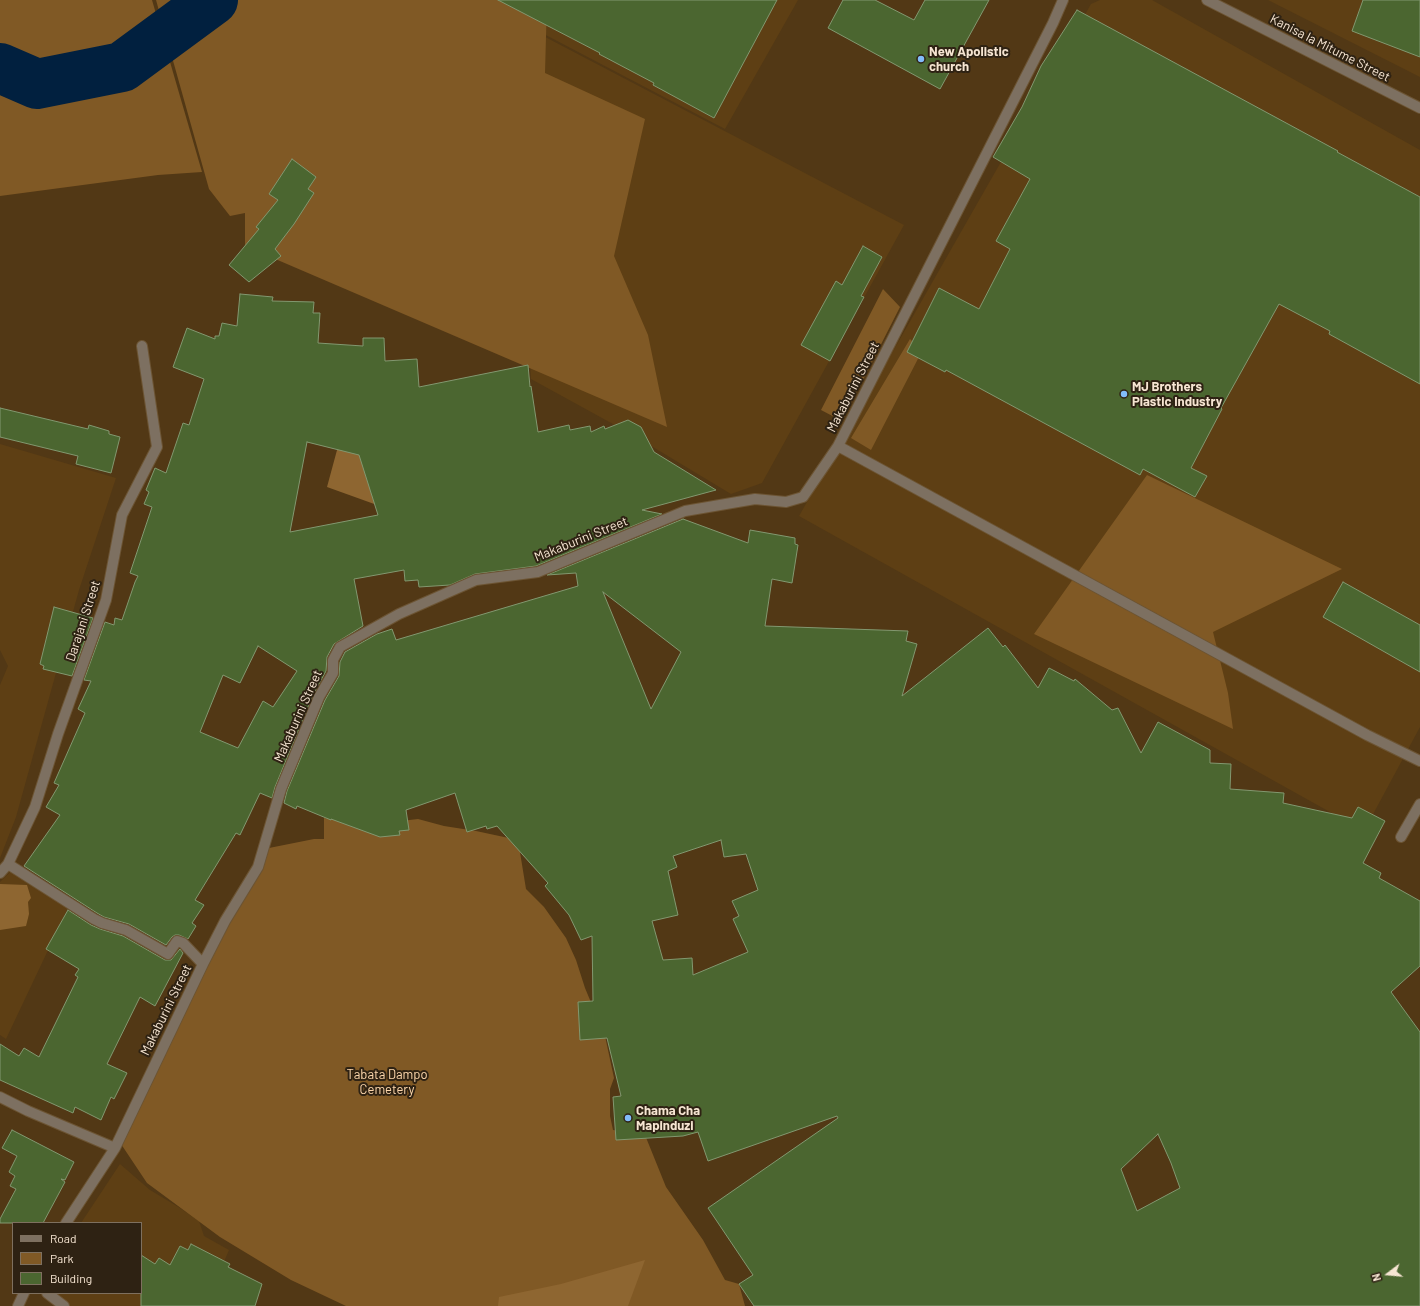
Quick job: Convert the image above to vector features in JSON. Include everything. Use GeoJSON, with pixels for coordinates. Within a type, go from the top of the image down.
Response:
{"type":"FeatureCollection","features":[{"type":"Feature","properties":{"kind":"street","name":"Makaburini Street"},"geometry":{"type":"LineString","coordinates":[[67,1222],[115,1148],[203,964],[225,921],[258,867],[281,789],[319,696],[333,673],[333,660],[340,647],[399,614],[476,580],[538,572],[685,511],[755,499],[786,502],[803,497],[838,446],[1053,23],[1063,0]]}},
{"type":"Feature","properties":{"kind":"street","name":"Kanisa la Mitume Street"},"geometry":{"type":"LineString","coordinates":[[1207,0],[1420,108]]}},
{"type":"Feature","properties":{"kind":"street","name":"Darajani Street"},"geometry":{"type":"LineString","coordinates":[[0,872],[8,864],[35,807],[58,734],[106,600],[122,515],[157,446],[142,346]]}},
{"type":"Feature","properties":{"kind":"street"},"geometry":{"type":"LineString","coordinates":[[838,446],[1367,735],[1420,761]]}},
{"type":"Feature","properties":{"kind":"street"},"geometry":{"type":"LineString","coordinates":[[1401,837],[1420,804]]}},
{"type":"Feature","properties":{"kind":"street"},"geometry":{"type":"LineString","coordinates":[[8,864],[94,919],[126,930],[168,954],[177,941],[184,943],[203,964]]}},
{"type":"Feature","properties":{"kind":"street"},"geometry":{"type":"LineString","coordinates":[[0,1097],[28,1111],[115,1148]]}},
{"type":"Feature","properties":{"kind":"street"},"geometry":{"type":"LineString","coordinates":[[18,1306],[24,1294]]}},
{"type":"Feature","properties":{"kind":"street"},"geometry":{"type":"LineString","coordinates":[[48,1294],[64,1306]]}},
{"type":"Feature","properties":{"kind":"shaded area"},"geometry":{"type":"Polygon","coordinates":[[[479,0],[798,0],[725,129],[479,0]]]}},
{"type":"Feature","properties":{"kind":"shaded area"},"geometry":{"type":"Polygon","coordinates":[[[1100,0],[1152,0],[1420,150],[1420,727],[1364,831],[799,516],[1091,4],[1100,0]]]}},
{"type":"Feature","properties":{"kind":"shaded area"},"geometry":{"type":"Polygon","coordinates":[[[1268,0],[1420,0],[1420,77],[1268,0]]]}},
{"type":"Feature","properties":{"kind":"shaded area"},"geometry":{"type":"Polygon","coordinates":[[[509,18],[904,225],[762,483],[731,494],[633,435],[531,379],[509,18]]]}},
{"type":"Feature","properties":{"kind":"shaded area"},"geometry":{"type":"Polygon","coordinates":[[[340,439],[362,444],[377,505],[327,487],[340,439]]]}},
{"type":"Feature","properties":{"kind":"shaded area"},"geometry":{"type":"Polygon","coordinates":[[[0,444],[116,478],[79,590],[16,817],[0,858],[0,685],[8,666],[0,650],[0,444]]]}},
{"type":"Feature","properties":{"kind":"shaded area"},"geometry":{"type":"Polygon","coordinates":[[[11,871],[68,908],[6,1039],[0,1035],[0,882],[11,871]]]}},
{"type":"Feature","properties":{"kind":"shaded area"},"geometry":{"type":"Polygon","coordinates":[[[0,884],[27,885],[31,898],[28,902],[29,914],[26,926],[0,930],[0,884]]]}},
{"type":"Feature","properties":{"kind":"shaded area"},"geometry":{"type":"Polygon","coordinates":[[[120,1164],[150,1190],[199,1221],[204,1236],[229,1250],[220,1271],[201,1306],[69,1306],[53,1294],[142,1294],[142,1222],[82,1222],[120,1164]]]}},
{"type":"Feature","properties":{"kind":"shaded area"},"geometry":{"type":"Polygon","coordinates":[[[645,1260],[628,1306],[498,1306],[499,1297],[561,1284],[645,1260]]]}},
{"type":"Feature","properties":{"kind":"green space"},"geometry":{"type":"Polygon","coordinates":[[[0,0],[152,0],[202,172],[158,175],[0,196],[0,0]]]}},
{"type":"Feature","properties":{"kind":"green space"},"geometry":{"type":"Polygon","coordinates":[[[156,0],[547,0],[545,73],[645,119],[614,256],[648,335],[667,427],[245,246],[245,213],[230,216],[209,189],[156,0]]]}},
{"type":"Feature","properties":{"kind":"green space"},"geometry":{"type":"Polygon","coordinates":[[[883,289],[900,307],[842,421],[821,410],[883,289]]]}},
{"type":"Feature","properties":{"kind":"green space"},"geometry":{"type":"Polygon","coordinates":[[[910,339],[922,351],[871,450],[851,438],[910,339]]]}},
{"type":"Feature","properties":{"kind":"green space"},"geometry":{"type":"Polygon","coordinates":[[[1147,475],[1342,569],[1213,632],[1228,693],[1233,729],[1034,634],[1147,475]]]}},
{"type":"Feature","properties":{"kind":"green space","name":"Tabata Dampo Cemetery"},"geometry":{"type":"Polygon","coordinates":[[[324,818],[362,821],[401,821],[418,819],[444,826],[518,840],[526,889],[544,907],[566,938],[605,1036],[614,1078],[610,1089],[610,1116],[613,1130],[645,1135],[666,1187],[703,1240],[725,1280],[739,1284],[745,1306],[346,1306],[291,1280],[220,1237],[147,1183],[117,1138],[264,849],[314,839],[324,839],[324,818]]]}},
{"type":"Feature","properties":{"kind":"building"},"geometry":{"type":"Polygon","coordinates":[[[498,0],[777,0],[714,118],[653,85],[654,83],[599,54],[600,53],[498,0]]]}},
{"type":"Feature","properties":{"kind":"building","name":"New Apolistic church"},"geometry":{"type":"Polygon","coordinates":[[[843,0],[875,0],[914,20],[925,0],[989,0],[940,89],[828,28],[843,0]]]}},
{"type":"Feature","properties":{"kind":"building"},"geometry":{"type":"Polygon","coordinates":[[[1363,0],[1420,0],[1420,57],[1352,31],[1363,0]]]}},
{"type":"Feature","properties":{"kind":"building"},"geometry":{"type":"Polygon","coordinates":[[[1077,10],[1420,197],[1420,384],[1329,334],[1330,331],[1279,304],[1221,408],[1222,409],[1191,468],[1207,476],[1195,497],[1143,469],[1140,475],[946,370],[945,372],[907,352],[939,288],[979,309],[1010,249],[996,241],[1030,179],[993,157],[1022,107],[1041,66],[1077,10]]]}},
{"type":"Feature","properties":{"kind":"building"},"geometry":{"type":"Polygon","coordinates":[[[292,159],[316,177],[308,189],[314,193],[294,224],[275,249],[281,256],[249,282],[229,265],[259,229],[256,227],[278,200],[269,194],[292,159]]]}},
{"type":"Feature","properties":{"kind":"building"},"geometry":{"type":"Polygon","coordinates":[[[863,246],[882,257],[861,296],[864,297],[830,361],[801,345],[836,281],[842,285],[863,246]]]}},
{"type":"Feature","properties":{"kind":"building"},"geometry":{"type":"Polygon","coordinates":[[[240,294],[273,297],[272,301],[314,302],[313,313],[320,313],[318,343],[363,346],[363,338],[384,338],[385,361],[417,359],[419,387],[528,365],[530,387],[531,386],[538,432],[569,425],[570,430],[590,426],[591,432],[604,426],[605,429],[628,420],[641,427],[654,452],[716,490],[642,510],[662,514],[536,566],[475,574],[450,585],[419,587],[418,580],[405,581],[404,570],[354,579],[363,626],[334,644],[327,657],[326,671],[313,695],[275,787],[272,798],[260,793],[240,835],[236,833],[195,900],[204,905],[192,923],[196,926],[188,939],[175,935],[166,945],[129,924],[104,917],[24,866],[60,815],[46,807],[59,785],[54,783],[85,713],[78,709],[91,681],[84,680],[105,622],[114,625],[115,618],[122,620],[138,576],[130,573],[152,507],[144,504],[149,492],[146,490],[155,468],[166,473],[183,423],[189,425],[204,379],[173,367],[187,328],[215,339],[215,336],[219,336],[222,323],[237,326],[240,294]],[[307,442],[290,532],[378,515],[359,455],[307,442]],[[258,646],[240,683],[223,675],[200,732],[238,748],[263,701],[273,707],[297,671],[258,646]]]}},
{"type":"Feature","properties":{"kind":"building"},"geometry":{"type":"Polygon","coordinates":[[[0,408],[88,429],[89,425],[109,431],[109,434],[120,437],[111,473],[76,464],[78,456],[0,437],[0,408]]]}},
{"type":"Feature","properties":{"kind":"building"},"geometry":{"type":"Polygon","coordinates":[[[683,519],[748,543],[750,530],[795,538],[795,544],[798,545],[792,583],[772,579],[765,626],[908,631],[906,641],[917,644],[902,696],[988,628],[1003,647],[1005,645],[1038,688],[1049,668],[1074,681],[1075,679],[1112,710],[1118,708],[1141,753],[1158,722],[1210,750],[1210,763],[1231,764],[1230,789],[1284,793],[1283,803],[1352,818],[1358,807],[1385,821],[1363,863],[1381,873],[1379,878],[1420,901],[1420,966],[1391,992],[1420,1032],[1420,1306],[754,1306],[739,1284],[753,1275],[708,1208],[838,1118],[837,1116],[708,1161],[698,1132],[683,1136],[616,1140],[613,1097],[621,1096],[607,1038],[580,1040],[578,1002],[593,1001],[592,936],[581,940],[569,915],[545,886],[548,883],[497,826],[487,829],[486,826],[467,832],[455,793],[406,810],[409,830],[399,831],[400,835],[380,837],[331,820],[297,806],[296,809],[284,803],[287,791],[325,700],[339,676],[340,662],[345,652],[377,634],[392,629],[396,640],[578,586],[576,573],[547,575],[683,519]],[[603,592],[651,709],[681,652],[603,592]],[[721,840],[673,856],[677,867],[668,871],[678,915],[652,921],[663,960],[692,958],[693,975],[748,952],[733,919],[739,916],[732,901],[758,890],[746,854],[724,857],[721,840]],[[1158,1134],[1121,1169],[1137,1211],[1180,1188],[1158,1134]]]}},
{"type":"Feature","properties":{"kind":"building"},"geometry":{"type":"Polygon","coordinates":[[[1343,582],[1420,625],[1420,672],[1323,617],[1343,582]]]}},
{"type":"Feature","properties":{"kind":"building"},"geometry":{"type":"Polygon","coordinates":[[[54,607],[93,618],[72,676],[43,669],[44,666],[40,664],[54,607]]]}},
{"type":"Feature","properties":{"kind":"building"},"geometry":{"type":"Polygon","coordinates":[[[68,910],[91,925],[123,936],[165,960],[171,960],[180,949],[183,953],[155,1006],[140,997],[107,1064],[127,1073],[114,1099],[111,1097],[101,1120],[75,1107],[73,1113],[0,1080],[0,1044],[19,1056],[24,1048],[39,1057],[78,977],[75,975],[79,969],[46,949],[68,910]]]}},
{"type":"Feature","properties":{"kind":"building"},"geometry":{"type":"Polygon","coordinates":[[[12,1130],[74,1162],[65,1180],[61,1179],[65,1182],[44,1222],[0,1223],[0,1219],[16,1189],[10,1186],[15,1176],[9,1172],[17,1156],[2,1148],[12,1130]]]}},
{"type":"Feature","properties":{"kind":"building"},"geometry":{"type":"Polygon","coordinates":[[[191,1244],[230,1264],[228,1267],[262,1284],[255,1306],[141,1306],[142,1256],[155,1264],[159,1258],[170,1265],[180,1246],[188,1250],[191,1244]]]}},
{"type":"Feature","properties":{"kind":"waterway"},"geometry":{"type":"LineString","coordinates":[[0,68],[37,84],[122,67],[213,0]]}},
{"type":"Feature","properties":{"kind":"place","name":"New Apolistic church"},"geometry":{"type":"Point","coordinates":[921,59]}},
{"type":"Feature","properties":{"kind":"place","name":"MJ Brothers Plastic Industry"},"geometry":{"type":"Point","coordinates":[1124,394]}},
{"type":"Feature","properties":{"kind":"place","name":"Chama Cha Mapinduzi"},"geometry":{"type":"Point","coordinates":[628,1118]}}]}
